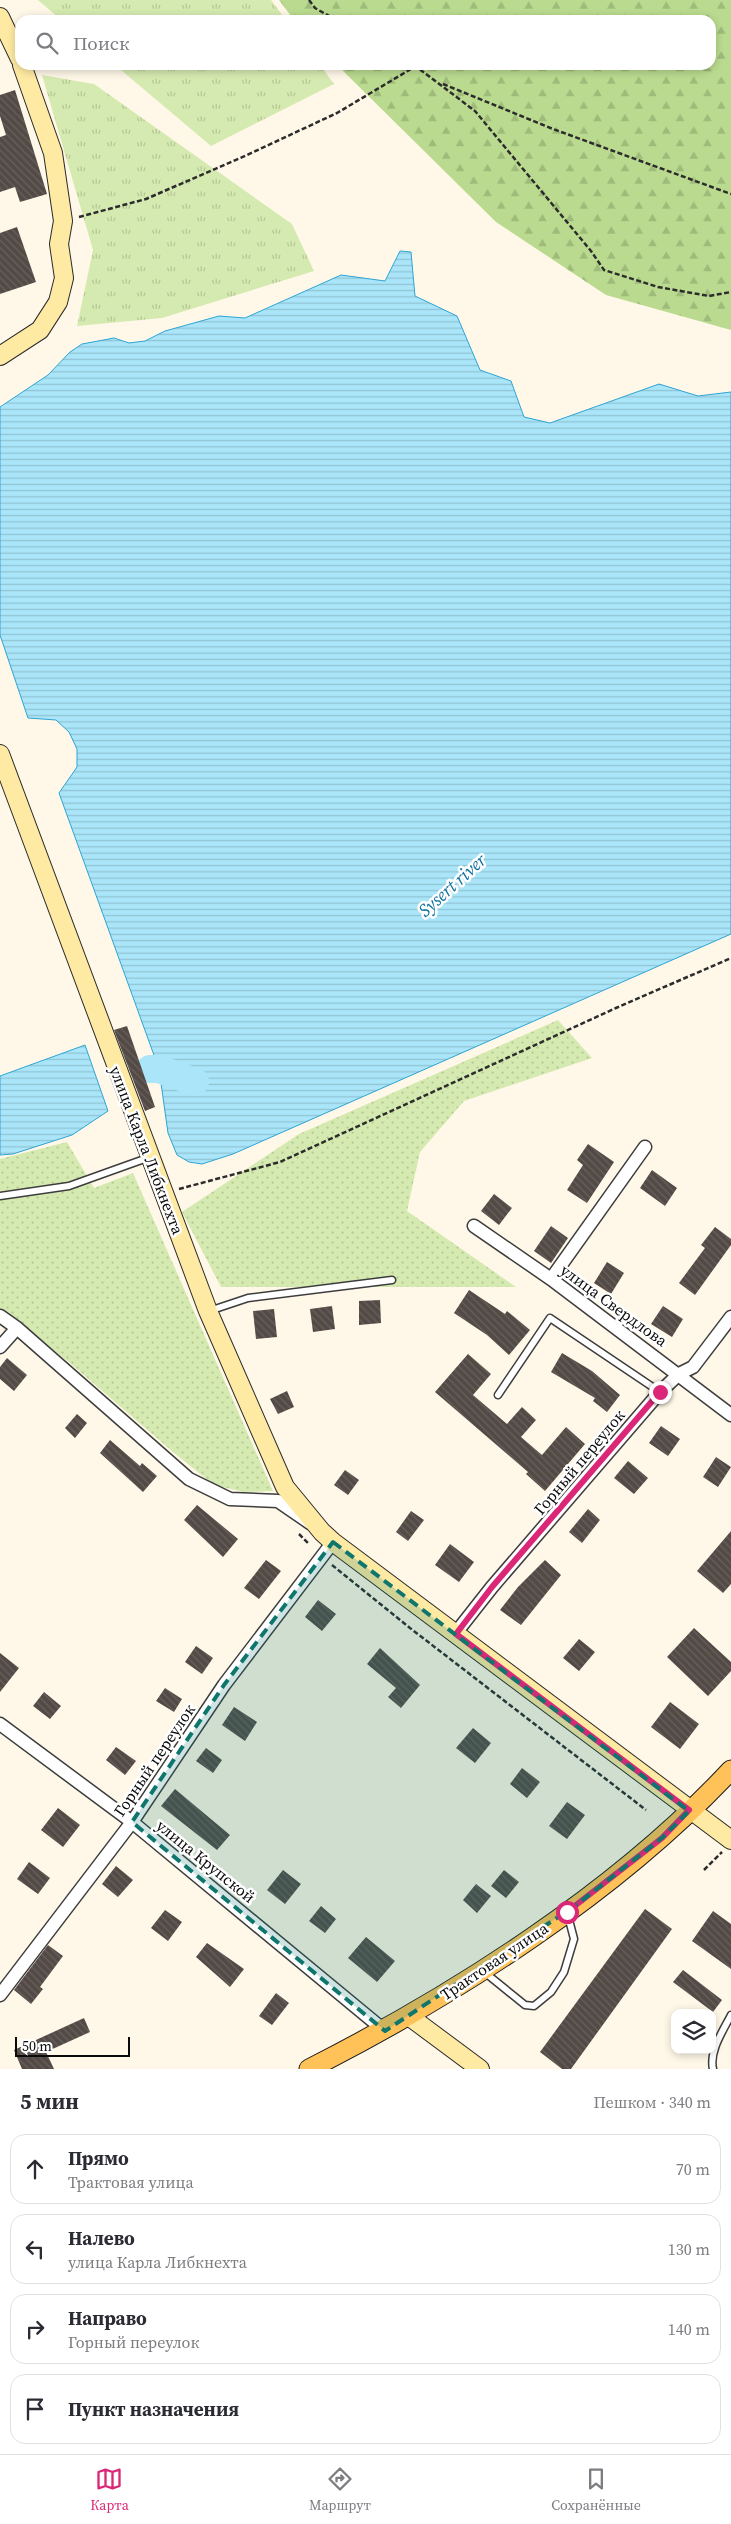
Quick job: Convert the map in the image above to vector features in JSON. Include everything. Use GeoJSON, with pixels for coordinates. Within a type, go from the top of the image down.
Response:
{"type":"FeatureCollection","features":[{"type":"Feature","properties":{"kind":"main road","name":"Трактовая улица"},"geometry":{"type":"LineString","coordinates":[[309,2069],[410,2017],[567,1912],[662,1838],[689,1810],[729,1776]]}},
{"type":"Feature","properties":{"kind":"street"},"geometry":{"type":"LineString","coordinates":[[0,17],[15,48]]}},
{"type":"Feature","properties":{"kind":"street"},"geometry":{"type":"LineString","coordinates":[[0,356],[40,330],[58,302],[64,278],[59,244],[63,221],[53,153],[24,70]]}},
{"type":"Feature","properties":{"kind":"street","name":"улица Карла Либкнехта"},"geometry":{"type":"LineString","coordinates":[[0,754],[208,1311],[285,1487],[328,1537]]}},
{"type":"Feature","properties":{"kind":"street"},"geometry":{"type":"LineString","coordinates":[[551,1279],[645,1148]]}},
{"type":"Feature","properties":{"kind":"street","name":"улица Свердлова"},"geometry":{"type":"LineString","coordinates":[[474,1226],[551,1279],[731,1415]]}},
{"type":"Feature","properties":{"kind":"street","name":"улица Карла Либкнехта"},"geometry":{"type":"LineString","coordinates":[[0,1316],[17,1328],[189,1479],[230,1499],[278,1501],[689,1810],[728,1845]]}},
{"type":"Feature","properties":{"kind":"street","name":"Горный переулок"},"geometry":{"type":"LineString","coordinates":[[456,1634],[492,1587],[660,1392],[679,1374],[693,1367],[731,1317]]}},
{"type":"Feature","properties":{"kind":"street"},"geometry":{"type":"LineString","coordinates":[[0,1347],[17,1328]]}},
{"type":"Feature","properties":{"kind":"street","name":"Горный переулок"},"geometry":{"type":"LineString","coordinates":[[0,1995],[132,1822],[224,1685],[322,1557],[328,1537]]}},
{"type":"Feature","properties":{"kind":"street","name":"улица Крупской"},"geometry":{"type":"LineString","coordinates":[[0,1724],[132,1822],[385,2030]]}},
{"type":"Feature","properties":{"kind":"street"},"geometry":{"type":"LineString","coordinates":[[410,2017],[480,2069]]}},
{"type":"Feature","properties":{"kind":"lane"},"geometry":{"type":"LineString","coordinates":[[0,1196],[69,1186],[150,1158]]}},
{"type":"Feature","properties":{"kind":"lane"},"geometry":{"type":"LineString","coordinates":[[208,1311],[248,1298],[392,1280]]}},
{"type":"Feature","properties":{"kind":"lane"},"geometry":{"type":"LineString","coordinates":[[498,1395],[550,1318],[660,1392]]}},
{"type":"Feature","properties":{"kind":"lane"},"geometry":{"type":"LineString","coordinates":[[482,1970],[526,2005],[534,2006],[551,1992],[564,1972],[574,1939],[567,1912]]}},
{"type":"Feature","properties":{"kind":"lane"},"geometry":{"type":"LineString","coordinates":[[713,2069],[711,2061],[720,2036],[731,2016]]}},
{"type":"Feature","properties":{"kind":"path"},"geometry":{"type":"LineString","coordinates":[[309,0],[315,8],[327,15]]}},
{"type":"Feature","properties":{"kind":"path"},"geometry":{"type":"LineString","coordinates":[[63,221],[155,196],[337,113],[407,70]]}},
{"type":"Feature","properties":{"kind":"path"},"geometry":{"type":"LineString","coordinates":[[421,70],[475,111],[592,251],[604,270],[658,287],[709,296],[731,292]]}},
{"type":"Feature","properties":{"kind":"path"},"geometry":{"type":"LineString","coordinates":[[437,82],[553,129],[731,194]]}},
{"type":"Feature","properties":{"kind":"path"},"geometry":{"type":"LineString","coordinates":[[163,1194],[280,1162],[616,1008],[731,958]]}},
{"type":"Feature","properties":{"kind":"path"},"geometry":{"type":"LineString","coordinates":[[294,1529],[322,1557],[410,1628],[646,1810]]}},
{"type":"Feature","properties":{"kind":"path"},"geometry":{"type":"LineString","coordinates":[[704,1870],[728,1845]]}},
{"type":"Feature","properties":{"kind":"highlighted area"},"geometry":{"type":"Polygon","coordinates":[[[333,1542],[689,1811],[662,1838],[575,1906],[385,2031],[132,1822],[224,1685],[333,1542]]]}},
{"type":"Feature","properties":{"kind":"green space"},"geometry":{"type":"Polygon","coordinates":[[[38,0],[271,0],[282,15],[55,15],[38,0]]]}},
{"type":"Feature","properties":{"kind":"green space"},"geometry":{"type":"Polygon","coordinates":[[[279,0],[731,0],[731,330],[606,295],[496,222],[342,70],[716,70],[716,15],[290,15],[279,0]]]}},
{"type":"Feature","properties":{"kind":"green space"},"geometry":{"type":"Polygon","coordinates":[[[121,70],[324,70],[334,84],[211,146],[121,70]]]}},
{"type":"Feature","properties":{"kind":"green space"},"geometry":{"type":"Polygon","coordinates":[[[42,75],[94,84],[292,224],[314,271],[162,318],[77,326],[93,250],[42,75]]]}},
{"type":"Feature","properties":{"kind":"green space"},"geometry":{"type":"Polygon","coordinates":[[[558,1020],[592,1058],[464,1101],[420,1152],[407,1211],[516,1287],[221,1287],[182,1212],[299,1134],[558,1020]]]}},
{"type":"Feature","properties":{"kind":"green space"},"geometry":{"type":"Polygon","coordinates":[[[67,1142],[94,1188],[133,1173],[273,1491],[244,1492],[214,1485],[70,1363],[0,1308],[0,1159],[67,1142]]]}},
{"type":"Feature","properties":{"kind":"water"},"geometry":{"type":"Polygon","coordinates":[[[400,251],[411,252],[415,296],[457,316],[480,370],[511,381],[524,417],[550,423],[659,384],[698,396],[731,392],[731,934],[233,1154],[202,1164],[189,1162],[177,1155],[168,1133],[159,1069],[59,793],[77,767],[77,749],[69,732],[56,720],[28,718],[0,635],[0,407],[48,375],[70,352],[82,344],[114,338],[129,343],[145,341],[165,331],[219,316],[245,318],[341,275],[385,281],[400,251]]]}},
{"type":"Feature","properties":{"kind":"water"},"geometry":{"type":"Polygon","coordinates":[[[85,1045],[108,1111],[72,1135],[13,1154],[0,1155],[0,1076],[85,1045]]]}},
{"type":"Feature","properties":{"kind":"building"},"geometry":{"type":"Polygon","coordinates":[[[15,90],[47,194],[20,202],[15,187],[0,192],[0,137],[6,135],[0,116],[0,95],[15,90]]]}},
{"type":"Feature","properties":{"kind":"building"},"geometry":{"type":"Polygon","coordinates":[[[17,227],[36,282],[0,294],[0,233],[17,227]]]}},
{"type":"Feature","properties":{"kind":"building"},"geometry":{"type":"Polygon","coordinates":[[[127,1026],[155,1107],[145,1111],[114,1030],[127,1026]]]}},
{"type":"Feature","properties":{"kind":"building"},"geometry":{"type":"Polygon","coordinates":[[[588,1144],[614,1162],[587,1203],[567,1190],[583,1165],[577,1160],[588,1144]]]}},
{"type":"Feature","properties":{"kind":"building"},"geometry":{"type":"Polygon","coordinates":[[[652,1170],[677,1188],[665,1206],[640,1188],[652,1170]]]}},
{"type":"Feature","properties":{"kind":"building"},"geometry":{"type":"Polygon","coordinates":[[[494,1194],[512,1208],[499,1225],[481,1211],[494,1194]]]}},
{"type":"Feature","properties":{"kind":"building"},"geometry":{"type":"Polygon","coordinates":[[[551,1226],[568,1238],[551,1263],[534,1251],[551,1226]]]}},
{"type":"Feature","properties":{"kind":"building"},"geometry":{"type":"Polygon","coordinates":[[[715,1227],[731,1239],[731,1245],[695,1295],[679,1283],[705,1248],[701,1245],[715,1227]]]}},
{"type":"Feature","properties":{"kind":"building"},"geometry":{"type":"Polygon","coordinates":[[[607,1262],[624,1273],[611,1294],[594,1283],[607,1262]]]}},
{"type":"Feature","properties":{"kind":"building"},"geometry":{"type":"Polygon","coordinates":[[[469,1290],[505,1314],[507,1311],[530,1330],[509,1355],[487,1335],[454,1313],[469,1290]]]}},
{"type":"Feature","properties":{"kind":"building"},"geometry":{"type":"Polygon","coordinates":[[[380,1300],[381,1323],[359,1325],[359,1301],[380,1300]]]}},
{"type":"Feature","properties":{"kind":"building"},"geometry":{"type":"Polygon","coordinates":[[[332,1306],[335,1329],[313,1332],[310,1309],[332,1306]]]}},
{"type":"Feature","properties":{"kind":"building"},"geometry":{"type":"Polygon","coordinates":[[[663,1306],[683,1319],[672,1337],[651,1324],[663,1306]]]}},
{"type":"Feature","properties":{"kind":"building"},"geometry":{"type":"Polygon","coordinates":[[[274,1309],[277,1337],[256,1339],[253,1311],[274,1309]]]}},
{"type":"Feature","properties":{"kind":"building"},"geometry":{"type":"Polygon","coordinates":[[[562,1353],[592,1371],[620,1395],[607,1412],[593,1401],[595,1398],[551,1372],[562,1353]]]}},
{"type":"Feature","properties":{"kind":"building"},"geometry":{"type":"Polygon","coordinates":[[[468,1354],[491,1374],[473,1395],[507,1424],[522,1407],[536,1420],[521,1437],[542,1455],[566,1427],[585,1444],[545,1491],[526,1474],[528,1472],[435,1392],[468,1354]]]}},
{"type":"Feature","properties":{"kind":"building"},"geometry":{"type":"Polygon","coordinates":[[[7,1358],[27,1375],[14,1391],[0,1379],[0,1367],[7,1358]]]}},
{"type":"Feature","properties":{"kind":"building"},"geometry":{"type":"Polygon","coordinates":[[[287,1391],[294,1407],[278,1414],[270,1399],[287,1391]]]}},
{"type":"Feature","properties":{"kind":"building"},"geometry":{"type":"Polygon","coordinates":[[[77,1414],[87,1423],[75,1438],[65,1428],[77,1414]]]}},
{"type":"Feature","properties":{"kind":"building"},"geometry":{"type":"Polygon","coordinates":[[[661,1426],[680,1439],[668,1456],[649,1443],[661,1426]]]}},
{"type":"Feature","properties":{"kind":"building"},"geometry":{"type":"Polygon","coordinates":[[[110,1440],[140,1466],[142,1463],[157,1476],[143,1492],[100,1453],[110,1440]]]}},
{"type":"Feature","properties":{"kind":"building"},"geometry":{"type":"Polygon","coordinates":[[[716,1457],[731,1467],[718,1487],[703,1477],[716,1457]]]}},
{"type":"Feature","properties":{"kind":"building"},"geometry":{"type":"Polygon","coordinates":[[[628,1461],[648,1478],[634,1494],[614,1478],[628,1461]]]}},
{"type":"Feature","properties":{"kind":"building"},"geometry":{"type":"Polygon","coordinates":[[[345,1470],[359,1480],[348,1495],[334,1485],[345,1470]]]}},
{"type":"Feature","properties":{"kind":"building"},"geometry":{"type":"Polygon","coordinates":[[[197,1505],[238,1539],[223,1557],[184,1520],[197,1505]]]}},
{"type":"Feature","properties":{"kind":"building"},"geometry":{"type":"Polygon","coordinates":[[[588,1509],[600,1520],[582,1543],[569,1532],[588,1509]]]}},
{"type":"Feature","properties":{"kind":"building"},"geometry":{"type":"Polygon","coordinates":[[[411,1511],[424,1520],[408,1541],[396,1532],[411,1511]]]}},
{"type":"Feature","properties":{"kind":"building"},"geometry":{"type":"Polygon","coordinates":[[[731,1531],[731,1584],[723,1593],[697,1571],[731,1531]]]}},
{"type":"Feature","properties":{"kind":"building"},"geometry":{"type":"Polygon","coordinates":[[[450,1544],[474,1562],[459,1582],[435,1565],[450,1544]]]}},
{"type":"Feature","properties":{"kind":"building"},"geometry":{"type":"Polygon","coordinates":[[[266,1560],[281,1571],[259,1599],[244,1588],[266,1560]]]}},
{"type":"Feature","properties":{"kind":"building"},"geometry":{"type":"Polygon","coordinates":[[[545,1560],[561,1575],[521,1625],[500,1610],[518,1587],[545,1560]]]}},
{"type":"Feature","properties":{"kind":"building"},"geometry":{"type":"Polygon","coordinates":[[[318,1600],[336,1614],[322,1631],[305,1617],[318,1600]]]}},
{"type":"Feature","properties":{"kind":"building"},"geometry":{"type":"Polygon","coordinates":[[[694,1628],[731,1662],[731,1671],[708,1696],[667,1657],[694,1628]]]}},
{"type":"Feature","properties":{"kind":"building"},"geometry":{"type":"Polygon","coordinates":[[[579,1639],[595,1652],[579,1671],[563,1658],[579,1639]]]}},
{"type":"Feature","properties":{"kind":"building"},"geometry":{"type":"Polygon","coordinates":[[[196,1646],[213,1658],[202,1674],[185,1662],[196,1646]]]}},
{"type":"Feature","properties":{"kind":"building"},"geometry":{"type":"Polygon","coordinates":[[[380,1648],[420,1685],[401,1708],[388,1697],[396,1688],[367,1664],[380,1648]]]}},
{"type":"Feature","properties":{"kind":"building"},"geometry":{"type":"Polygon","coordinates":[[[0,1653],[19,1668],[0,1692],[0,1653]]]}},
{"type":"Feature","properties":{"kind":"building"},"geometry":{"type":"Polygon","coordinates":[[[165,1688],[182,1699],[174,1712],[156,1701],[165,1688]]]}},
{"type":"Feature","properties":{"kind":"building"},"geometry":{"type":"Polygon","coordinates":[[[44,1692],[61,1706],[50,1719],[33,1706],[44,1692]]]}},
{"type":"Feature","properties":{"kind":"building"},"geometry":{"type":"Polygon","coordinates":[[[670,1702],[699,1724],[680,1749],[651,1727],[670,1702]]]}},
{"type":"Feature","properties":{"kind":"building"},"geometry":{"type":"Polygon","coordinates":[[[234,1707],[257,1722],[245,1741],[222,1725],[234,1707]]]}},
{"type":"Feature","properties":{"kind":"building"},"geometry":{"type":"Polygon","coordinates":[[[473,1728],[491,1743],[475,1763],[456,1748],[473,1728]]]}},
{"type":"Feature","properties":{"kind":"building"},"geometry":{"type":"Polygon","coordinates":[[[116,1747],[136,1761],[125,1775],[106,1760],[116,1747]]]}},
{"type":"Feature","properties":{"kind":"building"},"geometry":{"type":"Polygon","coordinates":[[[206,1748],[222,1760],[213,1773],[196,1761],[206,1748]]]}},
{"type":"Feature","properties":{"kind":"building"},"geometry":{"type":"Polygon","coordinates":[[[522,1768],[540,1782],[527,1798],[510,1784],[522,1768]]]}},
{"type":"Feature","properties":{"kind":"building"},"geometry":{"type":"Polygon","coordinates":[[[175,1789],[230,1835],[217,1850],[161,1806],[175,1789]]]}},
{"type":"Feature","properties":{"kind":"building"},"geometry":{"type":"Polygon","coordinates":[[[567,1802],[585,1815],[567,1839],[549,1826],[567,1802]]]}},
{"type":"Feature","properties":{"kind":"building"},"geometry":{"type":"Polygon","coordinates":[[[58,1808],[80,1825],[63,1847],[41,1830],[58,1808]]]}},
{"type":"Feature","properties":{"kind":"building"},"geometry":{"type":"Polygon","coordinates":[[[29,1862],[50,1878],[38,1894],[17,1879],[29,1862]]]}},
{"type":"Feature","properties":{"kind":"building"},"geometry":{"type":"Polygon","coordinates":[[[116,1866],[133,1880],[118,1897],[102,1884],[116,1866]]]}},
{"type":"Feature","properties":{"kind":"building"},"geometry":{"type":"Polygon","coordinates":[[[283,1870],[301,1884],[285,1904],[267,1890],[283,1870]]]}},
{"type":"Feature","properties":{"kind":"building"},"geometry":{"type":"Polygon","coordinates":[[[504,1870],[519,1882],[506,1898],[491,1886],[504,1870]]]}},
{"type":"Feature","properties":{"kind":"building"},"geometry":{"type":"Polygon","coordinates":[[[476,1884],[491,1896],[477,1913],[463,1900],[476,1884]]]}},
{"type":"Feature","properties":{"kind":"building"},"geometry":{"type":"Polygon","coordinates":[[[321,1906],[336,1919],[325,1933],[309,1921],[321,1906]]]}},
{"type":"Feature","properties":{"kind":"building"},"geometry":{"type":"Polygon","coordinates":[[[645,1909],[672,1929],[571,2069],[562,2069],[540,2052],[645,1909]]]}},
{"type":"Feature","properties":{"kind":"building"},"geometry":{"type":"Polygon","coordinates":[[[165,1910],[182,1922],[168,1941],[151,1928],[165,1910]]]}},
{"type":"Feature","properties":{"kind":"building"},"geometry":{"type":"Polygon","coordinates":[[[713,1911],[731,1924],[731,1969],[692,1941],[713,1911]]]}},
{"type":"Feature","properties":{"kind":"building"},"geometry":{"type":"Polygon","coordinates":[[[366,1937],[395,1961],[377,1982],[348,1958],[366,1937]]]}},
{"type":"Feature","properties":{"kind":"building"},"geometry":{"type":"Polygon","coordinates":[[[207,1943],[244,1969],[230,1987],[196,1957],[207,1943]]]}},
{"type":"Feature","properties":{"kind":"building"},"geometry":{"type":"Polygon","coordinates":[[[48,1945],[63,1956],[40,1987],[43,1989],[31,2004],[14,1990],[48,1945]]]}},
{"type":"Feature","properties":{"kind":"building"},"geometry":{"type":"Polygon","coordinates":[[[683,1970],[722,2000],[715,2009],[709,2009],[673,1982],[683,1970]]]}},
{"type":"Feature","properties":{"kind":"building"},"geometry":{"type":"Polygon","coordinates":[[[276,1993],[289,2003],[272,2025],[259,2016],[276,1993]]]}},
{"type":"Feature","properties":{"kind":"building"},"geometry":{"type":"Polygon","coordinates":[[[84,2018],[90,2032],[46,2052],[54,2069],[22,2069],[14,2050],[84,2018]]]}},
{"type":"Feature","properties":{"kind":"waterway","name":"Sysert river"},"geometry":{"type":"LineString","coordinates":[[150,1069],[159,1069],[195,1082]]}},
{"type":"Feature","properties":{"kind":"route"},"geometry":{"type":"LineString","coordinates":[[567,1912],[662,1838],[689,1810],[456,1634],[492,1587],[571,1498],[660,1392]]}}]}
